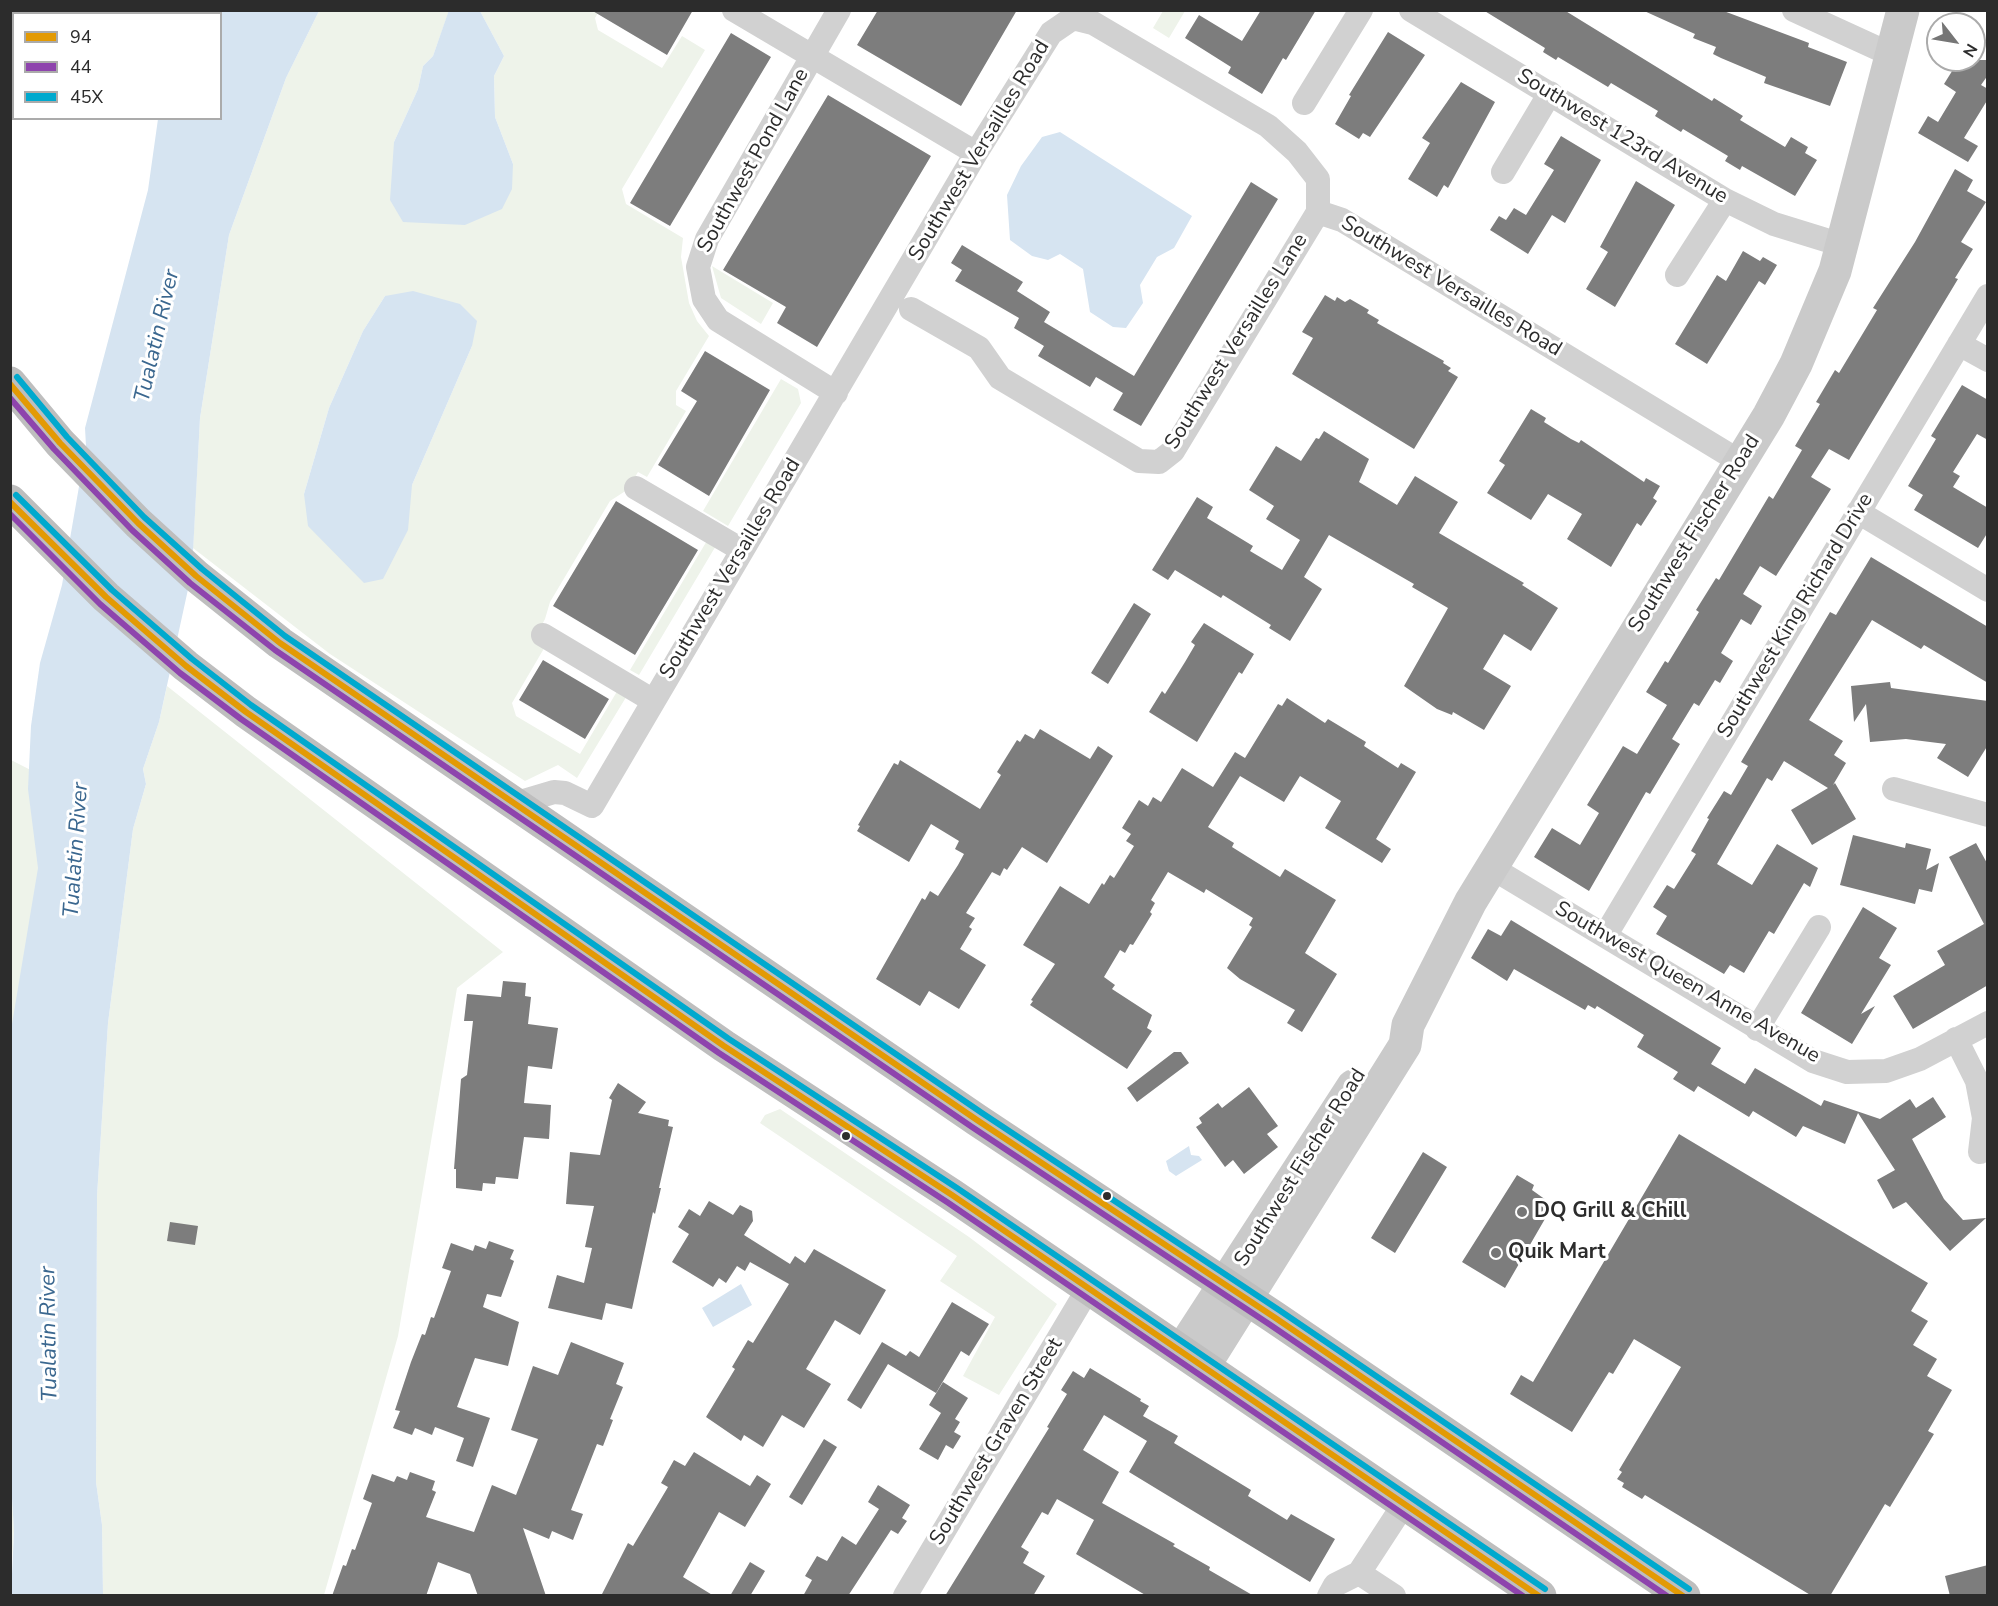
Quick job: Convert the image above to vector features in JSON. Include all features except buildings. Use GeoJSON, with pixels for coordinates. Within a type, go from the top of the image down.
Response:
{"type":"FeatureCollection","features":[{"type":"Feature","properties":{"kind":"highway"},"geometry":{"type":"LineString","coordinates":[[10,383],[60,443],[138,523],[236,609],[316,668],[517,803],[977,1120],[1237,1291],[1684,1596]]}},
{"type":"Feature","properties":{"kind":"highway"},"geometry":{"type":"LineString","coordinates":[[10,501],[135,623],[210,686],[715,1039],[1088,1288],[1540,1596]]}},
{"type":"Feature","properties":{"kind":"street"},"geometry":{"type":"LineString","coordinates":[[734,10],[976,153]]}},
{"type":"Feature","properties":{"kind":"street","name":"Southwest Pond Lane"},"geometry":{"type":"LineString","coordinates":[[836,393],[718,320],[704,299],[698,267],[707,239],[839,10]]}},
{"type":"Feature","properties":{"kind":"street"},"geometry":{"type":"LineString","coordinates":[[1304,104],[1360,10]]}},
{"type":"Feature","properties":{"kind":"street","name":"Southwest 123rd Avenue"},"geometry":{"type":"LineString","coordinates":[[1411,10],[1725,200],[1774,224],[1842,245]]}},
{"type":"Feature","properties":{"kind":"street"},"geometry":{"type":"LineString","coordinates":[[1794,10],[1892,55]]}},
{"type":"Feature","properties":{"kind":"street","name":"Southwest Fischer Road"},"geometry":{"type":"LineString","coordinates":[[1193,1359],[1237,1291],[1385,1035],[1408,1025],[1466,910],[1769,415],[1810,336],[1842,245],[1903,10]]}},
{"type":"Feature","properties":{"kind":"street","name":"Southwest Versailles Road"},"geometry":{"type":"LineString","coordinates":[[517,803],[554,792],[565,793],[592,806],[652,700],[836,393],[976,153],[1052,33],[1073,18],[1093,23],[1269,126],[1298,152],[1318,179],[1317,212],[1342,220],[1739,461]]}},
{"type":"Feature","properties":{"kind":"street"},"geometry":{"type":"LineString","coordinates":[[1503,172],[1550,93]]}},
{"type":"Feature","properties":{"kind":"street"},"geometry":{"type":"LineString","coordinates":[[1677,275],[1725,200]]}},
{"type":"Feature","properties":{"kind":"street","name":"Southwest Versailles Lane"},"geometry":{"type":"LineString","coordinates":[[910,309],[979,348],[1000,378],[1139,461],[1159,462],[1173,451],[1317,212]]}},
{"type":"Feature","properties":{"kind":"street","name":"Southwest King Richard Drive"},"geometry":{"type":"LineString","coordinates":[[1605,936],[1988,296]]}},
{"type":"Feature","properties":{"kind":"street"},"geometry":{"type":"LineString","coordinates":[[1959,344],[1988,360]]}},
{"type":"Feature","properties":{"kind":"street"},"geometry":{"type":"LineString","coordinates":[[636,488],[742,550]]}},
{"type":"Feature","properties":{"kind":"street"},"geometry":{"type":"LineString","coordinates":[[1858,512],[1988,590]]}},
{"type":"Feature","properties":{"kind":"street"},"geometry":{"type":"LineString","coordinates":[[543,635],[652,700]]}},
{"type":"Feature","properties":{"kind":"street"},"geometry":{"type":"LineString","coordinates":[[1894,789],[1988,815]]}},
{"type":"Feature","properties":{"kind":"street","name":"Southwest Queen Anne Avenue"},"geometry":{"type":"LineString","coordinates":[[1492,868],[1757,1029],[1813,1061],[1847,1072],[1886,1071],[1920,1059],[1988,1023]]}},
{"type":"Feature","properties":{"kind":"street"},"geometry":{"type":"LineString","coordinates":[[1757,1029],[1819,927]]}},
{"type":"Feature","properties":{"kind":"street"},"geometry":{"type":"LineString","coordinates":[[1956,1039],[1977,1081],[1984,1118],[1980,1152]]}},
{"type":"Feature","properties":{"kind":"street","name":"Southwest Graven Street"},"geometry":{"type":"LineString","coordinates":[[905,1596],[1088,1288]]}},
{"type":"Feature","properties":{"kind":"street"},"geometry":{"type":"LineString","coordinates":[[1360,1585],[1404,1504]]}},
{"type":"Feature","properties":{"kind":"street"},"geometry":{"type":"LineString","coordinates":[[1329,1596],[1335,1585],[1360,1585],[1394,1596]]}},
{"type":"Feature","properties":{"kind":"shaded area"},"geometry":{"type":"Polygon","coordinates":[[[319,11],[449,11],[433,56],[423,66],[418,89],[394,142],[513,164],[495,117],[494,76],[504,56],[480,11],[599,11],[595,18],[598,30],[662,68],[682,36],[705,50],[622,189],[626,204],[683,238],[681,257],[689,303],[697,321],[709,336],[676,391],[676,405],[686,411],[647,477],[638,472],[627,490],[610,501],[550,602],[545,619],[535,638],[546,645],[512,703],[516,716],[580,754],[619,688],[628,694],[577,778],[558,765],[525,781],[330,654],[193,548],[200,418],[229,235],[286,78],[319,11]],[[385,296],[363,331],[329,408],[304,494],[412,485],[472,346],[385,296]]]}},
{"type":"Feature","properties":{"kind":"shaded area"},"geometry":{"type":"Polygon","coordinates":[[[1163,11],[1185,11],[1169,38],[1153,28],[1163,11]]]}},
{"type":"Feature","properties":{"kind":"shaded area"},"geometry":{"type":"Polygon","coordinates":[[[712,266],[773,303],[761,324],[721,298],[712,266]]]}},
{"type":"Feature","properties":{"kind":"shaded area"},"geometry":{"type":"Polygon","coordinates":[[[781,379],[798,389],[801,403],[728,526],[703,511],[781,379]]]}},
{"type":"Feature","properties":{"kind":"shaded area"},"geometry":{"type":"Polygon","coordinates":[[[708,539],[717,544],[639,675],[630,670],[708,539]]]}},
{"type":"Feature","properties":{"kind":"shaded area"},"geometry":{"type":"Polygon","coordinates":[[[167,686],[503,952],[457,988],[398,1336],[324,1595],[103,1596],[102,1525],[96,1482],[97,1196],[108,1023],[133,829],[146,784],[143,769],[159,722],[167,686]]]}},
{"type":"Feature","properties":{"kind":"shaded area"},"geometry":{"type":"Polygon","coordinates":[[[11,760],[68,789],[11,1068],[11,760]]]}},
{"type":"Feature","properties":{"kind":"shaded area"},"geometry":{"type":"Polygon","coordinates":[[[780,1109],[969,1237],[1057,1304],[999,1395],[963,1376],[995,1317],[940,1281],[957,1256],[760,1123],[765,1115],[780,1109]]]}},
{"type":"Feature","properties":{"kind":"shaded area"},"geometry":{"type":"Polygon","coordinates":[[[10,1465],[14,1531],[11,1575],[10,1575],[10,1465]]]}},
{"type":"Feature","properties":{"kind":"water"},"geometry":{"type":"Polygon","coordinates":[[[449,10],[480,11],[504,56],[494,76],[495,117],[513,164],[512,189],[502,209],[465,225],[403,222],[390,200],[394,142],[418,89],[423,66],[433,56],[449,10]]]}},
{"type":"Feature","properties":{"kind":"water","name":"Tualatin River"},"geometry":{"type":"Polygon","coordinates":[[[319,11],[286,78],[229,235],[200,418],[192,571],[159,722],[143,769],[146,784],[133,829],[108,1023],[97,1196],[96,1482],[102,1525],[103,1595],[11,1596],[14,1531],[10,1465],[10,1036],[38,868],[28,789],[31,726],[40,663],[62,585],[86,446],[85,428],[148,190],[158,120],[222,120],[222,12],[188,12],[319,11]]]}},
{"type":"Feature","properties":{"kind":"water"},"geometry":{"type":"Polygon","coordinates":[[[1060,132],[1192,216],[1174,248],[1157,257],[1140,285],[1143,303],[1126,328],[1113,327],[1090,312],[1083,269],[1060,254],[1048,260],[1032,256],[1010,240],[1007,195],[1021,166],[1042,137],[1060,132]]]}},
{"type":"Feature","properties":{"kind":"water"},"geometry":{"type":"Polygon","coordinates":[[[413,291],[460,304],[477,321],[472,346],[412,485],[408,530],[383,579],[364,583],[308,526],[304,494],[329,408],[363,331],[385,296],[413,291]]]}},
{"type":"Feature","properties":{"kind":"water"},"geometry":{"type":"Polygon","coordinates":[[[1189,1146],[1191,1155],[1199,1156],[1202,1160],[1176,1176],[1169,1171],[1166,1161],[1189,1146]]]}},
{"type":"Feature","properties":{"kind":"water"},"geometry":{"type":"Polygon","coordinates":[[[741,1284],[752,1305],[713,1327],[702,1308],[741,1284]]]}},
{"type":"Feature","properties":{"kind":"transit line","name":"45X"},"geometry":{"type":"LineString","coordinates":[[17,377],[67,437],[144,517],[202,569],[285,636],[982,1113],[1279,1310],[1689,1589]]}},
{"type":"Feature","properties":{"kind":"transit line","name":"94"},"geometry":{"type":"LineString","coordinates":[[10,384],[60,443],[138,523],[196,576],[280,643],[977,1120],[1274,1317],[1683,1596]]}},
{"type":"Feature","properties":{"kind":"transit line","name":"44"},"geometry":{"type":"LineString","coordinates":[[10,398],[54,449],[132,530],[190,583],[275,650],[972,1127],[1269,1324],[1667,1596]]}},
{"type":"Feature","properties":{"kind":"transit line","name":"45X"},"geometry":{"type":"LineString","coordinates":[[16,495],[112,590],[192,659],[251,705],[729,1039],[957,1188],[1545,1589]]}},
{"type":"Feature","properties":{"kind":"transit line","name":"94"},"geometry":{"type":"LineString","coordinates":[[10,502],[106,597],[186,666],[246,712],[724,1046],[952,1195],[1539,1596]]}},
{"type":"Feature","properties":{"kind":"transit line","name":"44"},"geometry":{"type":"LineString","coordinates":[[10,514],[100,604],[180,673],[241,719],[719,1053],[947,1202],[1523,1596]]}},
{"type":"Feature","properties":{"kind":"place","name":"DQ Grill & Chill"},"geometry":{"type":"Point","coordinates":[1522,1212]}},
{"type":"Feature","properties":{"kind":"place","name":"Quik Mart"},"geometry":{"type":"Point","coordinates":[1496,1253]}}]}
